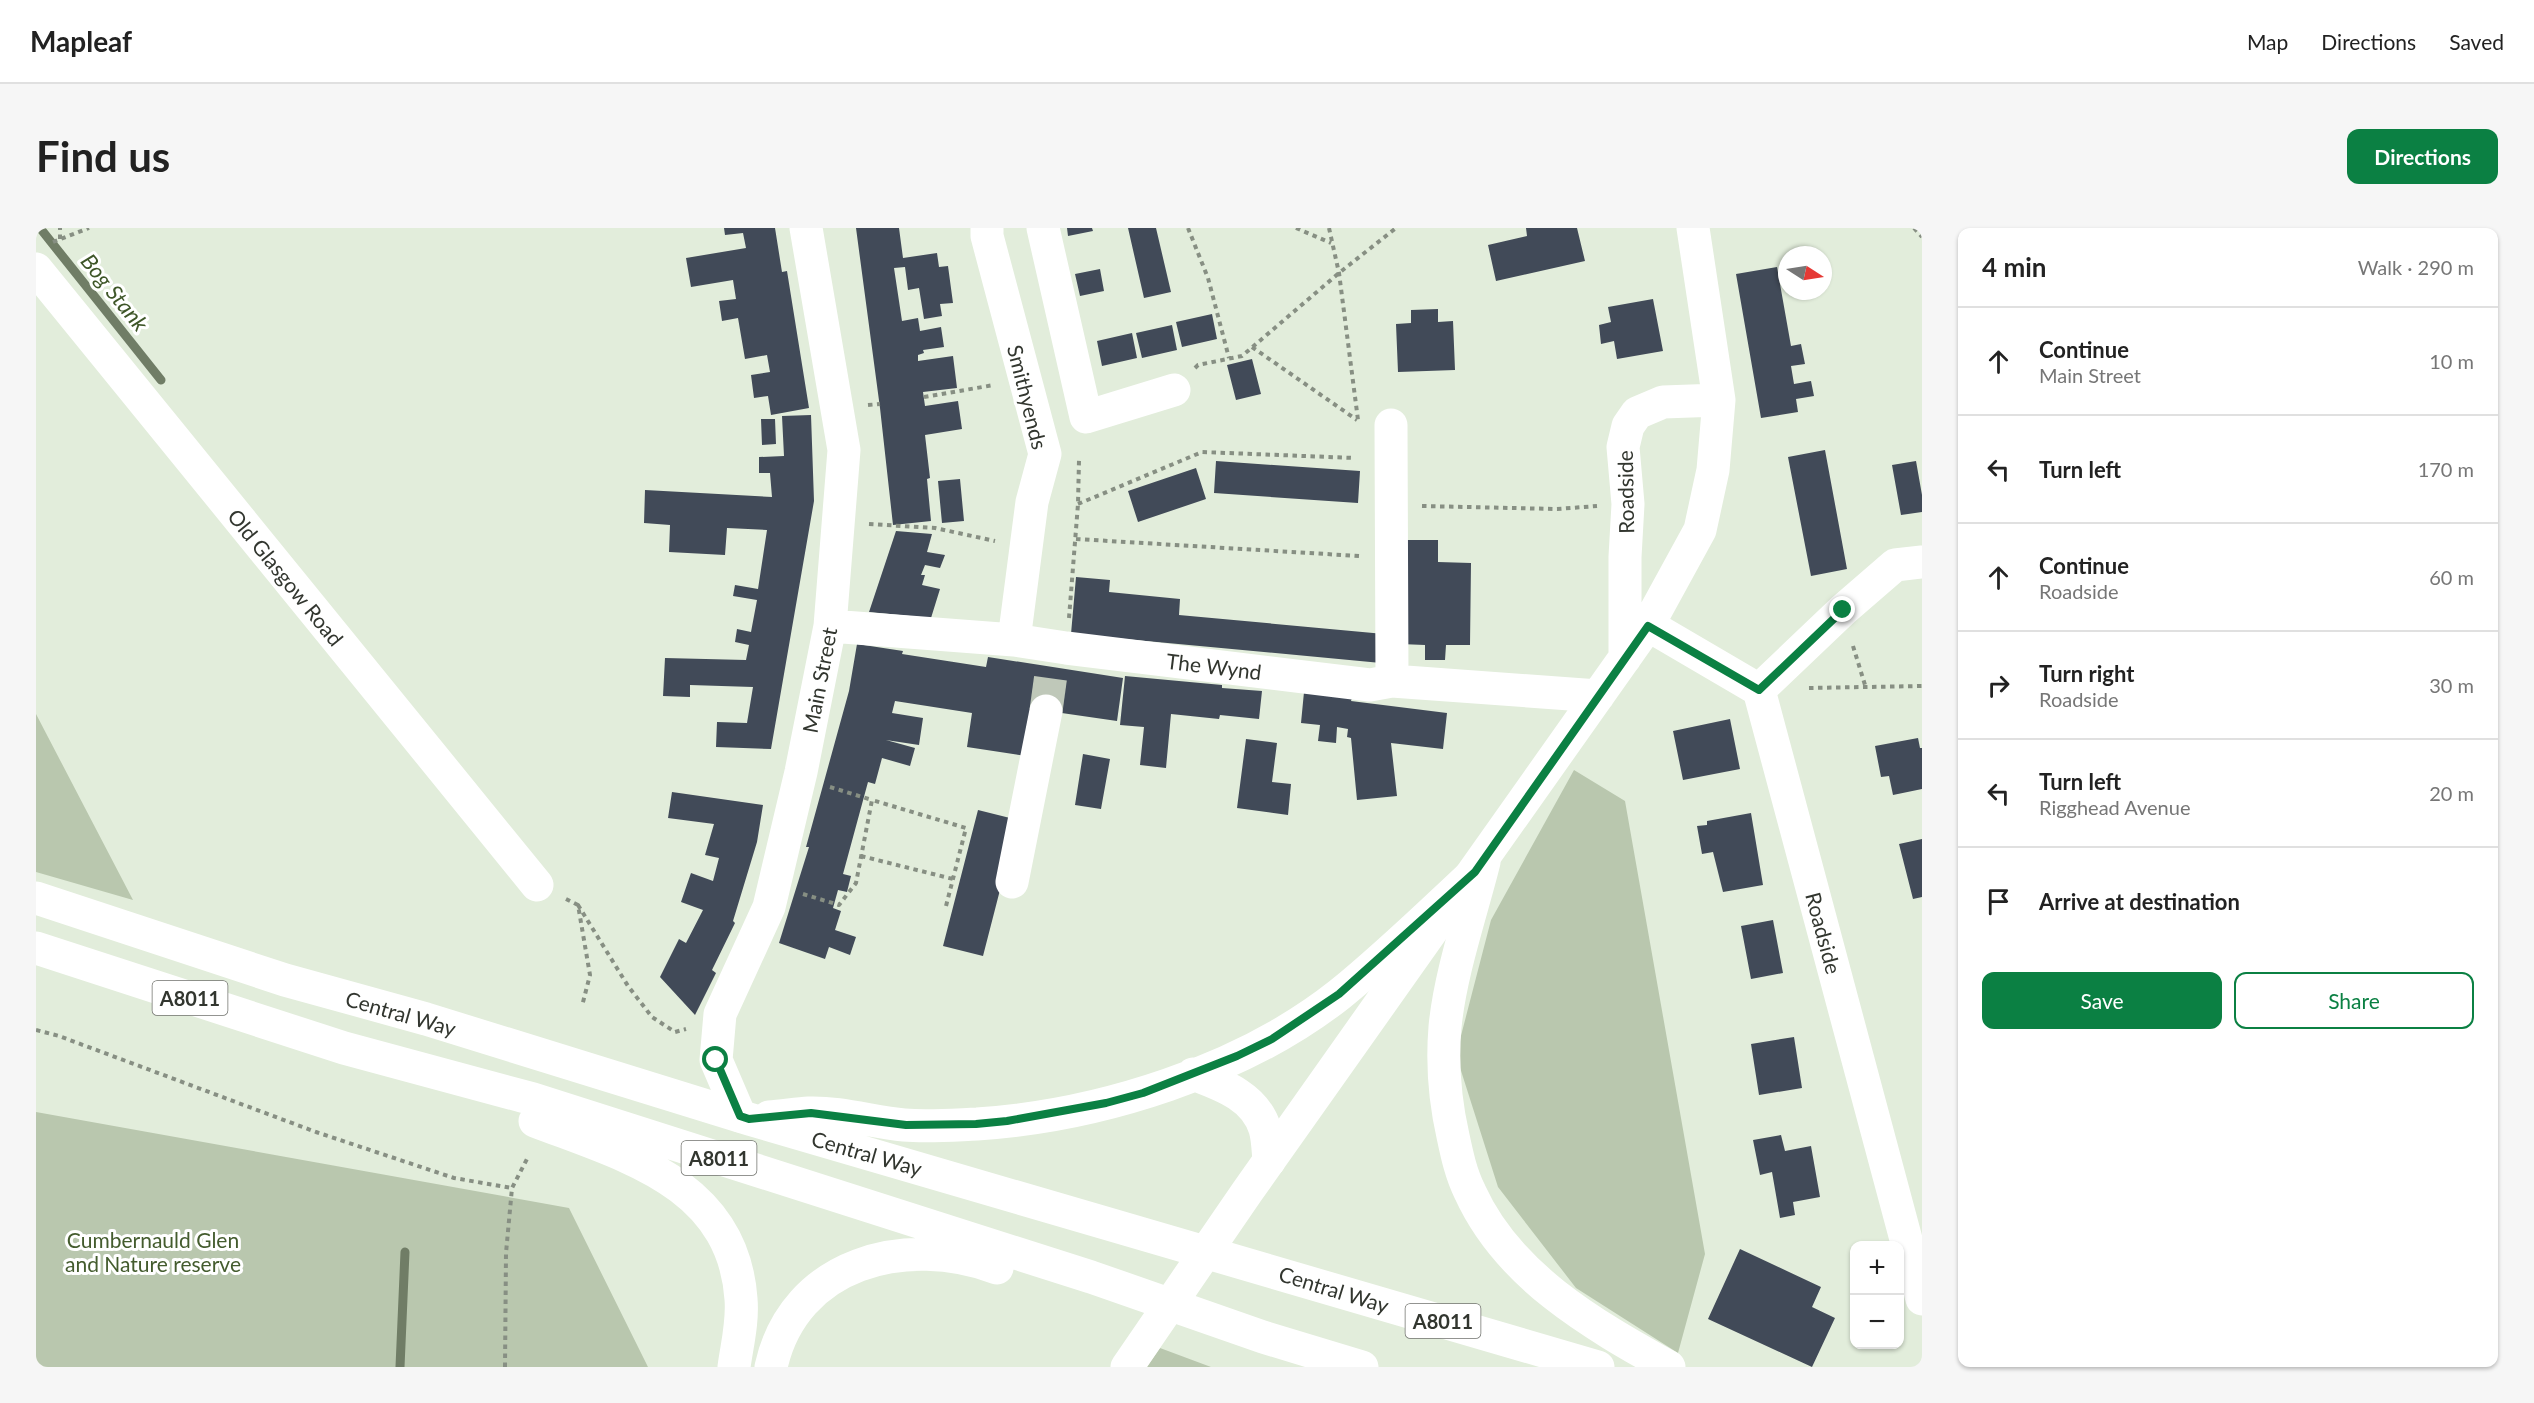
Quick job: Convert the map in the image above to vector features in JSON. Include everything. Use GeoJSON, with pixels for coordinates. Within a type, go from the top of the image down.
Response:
{"type":"FeatureCollection","features":[{"type":"Feature","properties":{"kind":"street","name":"Main Street"},"geometry":{"type":"LineString","coordinates":[[744,1117],[716,1060],[720,1014],[769,908],[801,772],[830,626],[844,450],[806,228]]}},
{"type":"Feature","properties":{"kind":"street","name":"Smithyends"},"geometry":{"type":"LineString","coordinates":[[987,228],[987,236],[1045,454],[1032,502],[1014,639]]}},
{"type":"Feature","properties":{"kind":"street"},"geometry":{"type":"LineString","coordinates":[[1044,228],[1086,417],[1174,390]]}},
{"type":"Feature","properties":{"kind":"street"},"geometry":{"type":"LineString","coordinates":[[1127,1367],[1269,1161],[1648,626],[1700,530],[1713,470],[1719,400],[1693,228]]}},
{"type":"Feature","properties":{"kind":"street","name":"Old Glasgow Road"},"geometry":{"type":"LineString","coordinates":[[36,269],[537,885]]}},
{"type":"Feature","properties":{"kind":"street","name":"Roadside"},"geometry":{"type":"LineString","coordinates":[[1625,658],[1624,557],[1628,504],[1623,447],[1628,426],[1637,413],[1663,402],[1719,400]]}},
{"type":"Feature","properties":{"kind":"street"},"geometry":{"type":"LineString","coordinates":[[1391,425],[1392,681]]}},
{"type":"Feature","properties":{"kind":"street"},"geometry":{"type":"LineString","coordinates":[[1648,626],[1759,690],[1843,610],[1895,565],[1922,562]]}},
{"type":"Feature","properties":{"kind":"street","name":"The Wynd"},"geometry":{"type":"LineString","coordinates":[[830,626],[1014,639],[1058,653],[1370,685],[1392,681],[1598,696]]}},
{"type":"Feature","properties":{"kind":"street","name":"Roadside"},"geometry":{"type":"LineString","coordinates":[[1759,690],[1922,1299]]}},
{"type":"Feature","properties":{"kind":"street"},"geometry":{"type":"LineString","coordinates":[[1012,882],[1046,711]]}},
{"type":"Feature","properties":{"kind":"street"},"geometry":{"type":"LineString","coordinates":[[744,1117],[811,1113],[906,1125],[976,1124],[1106,1103],[1172,1084],[1272,1039],[1339,994],[1480,865]]}},
{"type":"Feature","properties":{"kind":"street"},"geometry":{"type":"LineString","coordinates":[[1480,865],[1445,1027],[1447,1105],[1462,1173],[1480,1213],[1509,1254],[1565,1303],[1668,1367]]}},
{"type":"Feature","properties":{"kind":"street","name":"Central Way"},"geometry":{"type":"LineString","coordinates":[[36,898],[244,967],[426,1019],[744,1117],[1598,1367]]}},
{"type":"Feature","properties":{"kind":"street","name":"A8011"},"geometry":{"type":"LineString","coordinates":[[36,948],[344,1048],[533,1099],[1086,1288],[1362,1367]]}},
{"type":"Feature","properties":{"kind":"street"},"geometry":{"type":"LineString","coordinates":[[344,1048],[623,1155],[685,1190],[699,1202],[719,1227],[737,1270],[741,1318],[734,1367]]}},
{"type":"Feature","properties":{"kind":"street"},"geometry":{"type":"LineString","coordinates":[[1193,1074],[1223,1085],[1249,1100],[1265,1128],[1269,1161]]}},
{"type":"Feature","properties":{"kind":"street"},"geometry":{"type":"LineString","coordinates":[[771,1367],[774,1352],[787,1323],[804,1300],[838,1273],[867,1262],[920,1256],[964,1259],[1086,1288]]}},
{"type":"Feature","properties":{"kind":"path"},"geometry":{"type":"LineString","coordinates":[[60,228],[60,239],[89,228]]}},
{"type":"Feature","properties":{"kind":"path"},"geometry":{"type":"LineString","coordinates":[[1188,228],[1208,278],[1229,358]]}},
{"type":"Feature","properties":{"kind":"path"},"geometry":{"type":"LineString","coordinates":[[1296,228],[1332,243]]}},
{"type":"Feature","properties":{"kind":"path"},"geometry":{"type":"LineString","coordinates":[[1252,347],[1358,421],[1339,273],[1329,228]]}},
{"type":"Feature","properties":{"kind":"path"},"geometry":{"type":"LineString","coordinates":[[1174,390],[1198,365],[1242,356],[1339,273],[1396,228]]}},
{"type":"Feature","properties":{"kind":"path"},"geometry":{"type":"LineString","coordinates":[[1914,228],[1922,237]]}},
{"type":"Feature","properties":{"kind":"path"},"geometry":{"type":"LineString","coordinates":[[924,398],[1024,380]]}},
{"type":"Feature","properties":{"kind":"path"},"geometry":{"type":"LineString","coordinates":[[1044,449],[1079,443],[1076,539],[1058,653]]}},
{"type":"Feature","properties":{"kind":"path"},"geometry":{"type":"LineString","coordinates":[[1078,504],[1202,452],[1355,458]]}},
{"type":"Feature","properties":{"kind":"path"},"geometry":{"type":"LineString","coordinates":[[1391,505],[1557,509],[1628,504]]}},
{"type":"Feature","properties":{"kind":"path"},"geometry":{"type":"LineString","coordinates":[[838,521],[935,528],[1026,548]]}},
{"type":"Feature","properties":{"kind":"path"},"geometry":{"type":"LineString","coordinates":[[1076,539],[1361,556]]}},
{"type":"Feature","properties":{"kind":"path"},"geometry":{"type":"LineString","coordinates":[[1759,690],[1865,685],[1922,686]]}},
{"type":"Feature","properties":{"kind":"path"},"geometry":{"type":"LineString","coordinates":[[828,786],[966,828],[945,910]]}},
{"type":"Feature","properties":{"kind":"path"},"geometry":{"type":"LineString","coordinates":[[801,894],[839,905],[856,883],[872,800]]}},
{"type":"Feature","properties":{"kind":"path"},"geometry":{"type":"LineString","coordinates":[[861,856],[953,879]]}},
{"type":"Feature","properties":{"kind":"path"},"geometry":{"type":"LineString","coordinates":[[537,885],[578,905],[628,986],[652,1017],[675,1032],[698,1027],[720,1014]]}},
{"type":"Feature","properties":{"kind":"path"},"geometry":{"type":"LineString","coordinates":[[578,905],[590,975],[582,1006]]}},
{"type":"Feature","properties":{"kind":"path"},"geometry":{"type":"LineString","coordinates":[[36,1030],[58,1036],[316,1132],[443,1174],[512,1188]]}},
{"type":"Feature","properties":{"kind":"path"},"geometry":{"type":"LineString","coordinates":[[505,1367],[506,1253],[512,1188],[528,1157]]}},
{"type":"Feature","properties":{"kind":"green space"},"geometry":{"type":"Polygon","coordinates":[[[36,714],[133,900],[36,872],[36,714]]]}},
{"type":"Feature","properties":{"kind":"green space"},"geometry":{"type":"Polygon","coordinates":[[[1574,770],[1625,801],[1705,1254],[1678,1353],[1576,1288],[1498,1187],[1456,1055],[1491,920],[1574,770]]]}},
{"type":"Feature","properties":{"kind":"green space","name":"Cumbernauld Glen and Nature reserve"},"geometry":{"type":"Polygon","coordinates":[[[36,1112],[569,1208],[648,1367],[36,1367],[36,1112]]]}},
{"type":"Feature","properties":{"kind":"green space"},"geometry":{"type":"Polygon","coordinates":[[[1160,1348],[1211,1367],[1147,1367],[1160,1348]]]}},
{"type":"Feature","properties":{"kind":"building"},"geometry":{"type":"Polygon","coordinates":[[[724,228],[775,228],[782,272],[787,271],[809,408],[771,415],[768,396],[754,398],[751,375],[770,372],[767,355],[745,359],[738,318],[722,321],[719,301],[736,299],[733,280],[691,287],[686,258],[746,248],[743,233],[725,235],[724,228]]]}},
{"type":"Feature","properties":{"kind":"building"},"geometry":{"type":"Polygon","coordinates":[[[856,228],[899,228],[903,258],[937,253],[939,267],[948,266],[953,303],[940,304],[942,316],[924,319],[919,288],[908,290],[905,267],[894,268],[902,321],[918,318],[920,331],[941,327],[944,347],[923,350],[924,353],[918,355],[918,361],[953,356],[957,388],[923,392],[925,406],[958,401],[962,429],[925,435],[930,478],[927,479],[931,521],[893,525],[856,228]]]}},
{"type":"Feature","properties":{"kind":"building"},"geometry":{"type":"Polygon","coordinates":[[[1067,228],[1092,228],[1093,231],[1068,236],[1067,228]]]}},
{"type":"Feature","properties":{"kind":"building"},"geometry":{"type":"Polygon","coordinates":[[[1128,228],[1156,228],[1171,292],[1144,298],[1128,228]]]}},
{"type":"Feature","properties":{"kind":"building"},"geometry":{"type":"Polygon","coordinates":[[[1526,228],[1577,228],[1585,261],[1496,281],[1488,245],[1527,236],[1526,228]]]}},
{"type":"Feature","properties":{"kind":"building"},"geometry":{"type":"Polygon","coordinates":[[[1777,267],[1778,300],[1783,300],[1791,346],[1801,344],[1805,364],[1791,366],[1794,384],[1811,381],[1814,396],[1796,399],[1798,412],[1761,418],[1736,274],[1777,267]]]}},
{"type":"Feature","properties":{"kind":"building"},"geometry":{"type":"Polygon","coordinates":[[[1100,269],[1104,291],[1080,296],[1075,274],[1100,269]]]}},
{"type":"Feature","properties":{"kind":"building"},"geometry":{"type":"Polygon","coordinates":[[[1653,299],[1663,351],[1617,359],[1614,341],[1601,344],[1599,325],[1611,322],[1608,307],[1653,299]]]}},
{"type":"Feature","properties":{"kind":"building"},"geometry":{"type":"Polygon","coordinates":[[[1438,309],[1438,322],[1453,321],[1455,370],[1398,372],[1396,324],[1411,323],[1411,310],[1438,309]]]}},
{"type":"Feature","properties":{"kind":"building"},"geometry":{"type":"Polygon","coordinates":[[[1212,314],[1217,339],[1182,347],[1176,322],[1212,314]]]}},
{"type":"Feature","properties":{"kind":"building"},"geometry":{"type":"Polygon","coordinates":[[[1172,325],[1177,350],[1142,358],[1136,333],[1172,325]]]}},
{"type":"Feature","properties":{"kind":"building"},"geometry":{"type":"Polygon","coordinates":[[[1132,333],[1137,358],[1102,366],[1097,341],[1132,333]]]}},
{"type":"Feature","properties":{"kind":"building"},"geometry":{"type":"Polygon","coordinates":[[[1252,359],[1261,394],[1236,400],[1227,365],[1252,359]]]}},
{"type":"Feature","properties":{"kind":"building"},"geometry":{"type":"Polygon","coordinates":[[[811,415],[814,501],[771,749],[716,747],[717,722],[747,723],[753,687],[690,685],[690,697],[663,696],[665,658],[746,660],[749,645],[735,642],[737,629],[751,632],[757,600],[733,596],[735,585],[758,589],[767,530],[727,528],[725,555],[669,552],[670,525],[644,523],[645,490],[772,497],[770,473],[759,473],[759,457],[784,456],[782,416],[811,415]]]}},
{"type":"Feature","properties":{"kind":"building"},"geometry":{"type":"Polygon","coordinates":[[[761,419],[775,419],[776,444],[762,445],[761,419]]]}},
{"type":"Feature","properties":{"kind":"building"},"geometry":{"type":"Polygon","coordinates":[[[1825,450],[1847,569],[1811,576],[1788,457],[1825,450]]]}},
{"type":"Feature","properties":{"kind":"building"},"geometry":{"type":"Polygon","coordinates":[[[1216,461],[1360,471],[1358,503],[1214,493],[1216,461]]]}},
{"type":"Feature","properties":{"kind":"building"},"geometry":{"type":"Polygon","coordinates":[[[1916,461],[1922,495],[1922,512],[1901,515],[1892,465],[1916,461]]]}},
{"type":"Feature","properties":{"kind":"building"},"geometry":{"type":"Polygon","coordinates":[[[1196,468],[1206,499],[1138,522],[1128,491],[1196,468]]]}},
{"type":"Feature","properties":{"kind":"building"},"geometry":{"type":"Polygon","coordinates":[[[960,479],[964,521],[942,523],[938,481],[960,479]]]}},
{"type":"Feature","properties":{"kind":"building"},"geometry":{"type":"Polygon","coordinates":[[[896,531],[932,534],[927,552],[945,555],[940,568],[925,565],[921,575],[925,575],[922,585],[940,589],[931,618],[869,612],[896,531]]]}},
{"type":"Feature","properties":{"kind":"building"},"geometry":{"type":"Polygon","coordinates":[[[1405,540],[1438,540],[1438,562],[1471,563],[1470,645],[1446,645],[1445,660],[1425,660],[1425,645],[1400,644],[1405,540]]]}},
{"type":"Feature","properties":{"kind":"building"},"geometry":{"type":"Polygon","coordinates":[[[1076,577],[1110,580],[1109,592],[1180,599],[1179,615],[1384,634],[1381,663],[1071,634],[1076,577]]]}},
{"type":"Feature","properties":{"kind":"building"},"geometry":{"type":"Polygon","coordinates":[[[857,644],[903,651],[902,654],[986,667],[988,657],[1123,678],[1117,721],[1034,709],[1026,756],[967,747],[972,713],[895,701],[892,713],[923,718],[919,745],[886,740],[915,748],[910,766],[882,758],[875,784],[868,782],[843,874],[851,876],[847,892],[838,890],[833,908],[841,911],[835,930],[856,937],[850,955],[829,947],[825,959],[779,943],[809,847],[806,847],[849,691],[857,644]]]}},
{"type":"Feature","properties":{"kind":"building"},"geometry":{"type":"Polygon","coordinates":[[[1125,676],[1262,691],[1259,719],[1220,715],[1219,719],[1171,714],[1166,768],[1140,765],[1144,727],[1120,725],[1125,676]]]}},
{"type":"Feature","properties":{"kind":"building"},"geometry":{"type":"Polygon","coordinates":[[[1304,692],[1352,698],[1351,701],[1447,713],[1443,749],[1391,743],[1397,796],[1357,800],[1351,738],[1347,737],[1348,729],[1337,727],[1336,743],[1318,741],[1320,725],[1301,723],[1304,692]]]}},
{"type":"Feature","properties":{"kind":"building"},"geometry":{"type":"Polygon","coordinates":[[[1730,719],[1740,769],[1683,780],[1673,731],[1730,719]]]}},
{"type":"Feature","properties":{"kind":"building"},"geometry":{"type":"Polygon","coordinates":[[[1918,738],[1920,748],[1922,748],[1922,789],[1893,795],[1889,776],[1881,777],[1875,746],[1918,738]]]}},
{"type":"Feature","properties":{"kind":"building"},"geometry":{"type":"Polygon","coordinates":[[[1246,739],[1277,743],[1272,782],[1291,784],[1288,815],[1237,808],[1246,739]]]}},
{"type":"Feature","properties":{"kind":"building"},"geometry":{"type":"Polygon","coordinates":[[[1083,754],[1110,759],[1101,809],[1075,805],[1083,754]]]}},
{"type":"Feature","properties":{"kind":"building"},"geometry":{"type":"Polygon","coordinates":[[[672,792],[763,805],[757,842],[733,921],[735,923],[712,970],[716,973],[695,1015],[660,977],[679,939],[686,943],[703,910],[681,902],[691,873],[713,881],[719,858],[705,855],[714,824],[668,818],[672,792]]]}},
{"type":"Feature","properties":{"kind":"building"},"geometry":{"type":"Polygon","coordinates":[[[978,810],[1018,820],[983,956],[943,946],[978,810]]]}},
{"type":"Feature","properties":{"kind":"building"},"geometry":{"type":"Polygon","coordinates":[[[1751,813],[1763,885],[1723,892],[1713,852],[1702,854],[1697,826],[1707,825],[1707,821],[1751,813]]]}},
{"type":"Feature","properties":{"kind":"building"},"geometry":{"type":"Polygon","coordinates":[[[1922,839],[1922,897],[1913,899],[1899,844],[1922,839]]]}},
{"type":"Feature","properties":{"kind":"building"},"geometry":{"type":"Polygon","coordinates":[[[1773,920],[1783,973],[1751,979],[1741,926],[1773,920]]]}},
{"type":"Feature","properties":{"kind":"building"},"geometry":{"type":"Polygon","coordinates":[[[1794,1037],[1802,1088],[1759,1095],[1751,1044],[1794,1037]]]}},
{"type":"Feature","properties":{"kind":"building"},"geometry":{"type":"Polygon","coordinates":[[[1781,1135],[1785,1151],[1811,1146],[1820,1197],[1793,1202],[1795,1215],[1780,1218],[1772,1172],[1760,1175],[1753,1140],[1781,1135]]]}},
{"type":"Feature","properties":{"kind":"building"},"geometry":{"type":"Polygon","coordinates":[[[1740,1249],[1821,1287],[1812,1307],[1835,1318],[1812,1367],[1708,1319],[1740,1249]]]}},
{"type":"Feature","properties":{"kind":"waterway","name":"Bog Stank"},"geometry":{"type":"LineString","coordinates":[[40,228],[161,380]]}},
{"type":"Feature","properties":{"kind":"waterway","name":"Bog Stank"},"geometry":{"type":"LineString","coordinates":[[400,1367],[405,1252]]}},
{"type":"Feature","properties":{"kind":"tunnel"},"geometry":{"type":"LineString","coordinates":[[1046,711],[1052,667]]}},
{"type":"Feature","properties":{"kind":"route"},"geometry":{"type":"LineString","coordinates":[[716,1060],[740,1116],[749,1119],[811,1113],[906,1125],[976,1124],[1067,1111],[1106,1103],[1172,1084],[1272,1039],[1308,1016],[1371,967],[1475,872],[1648,626],[1759,690],[1843,610]]}}]}
